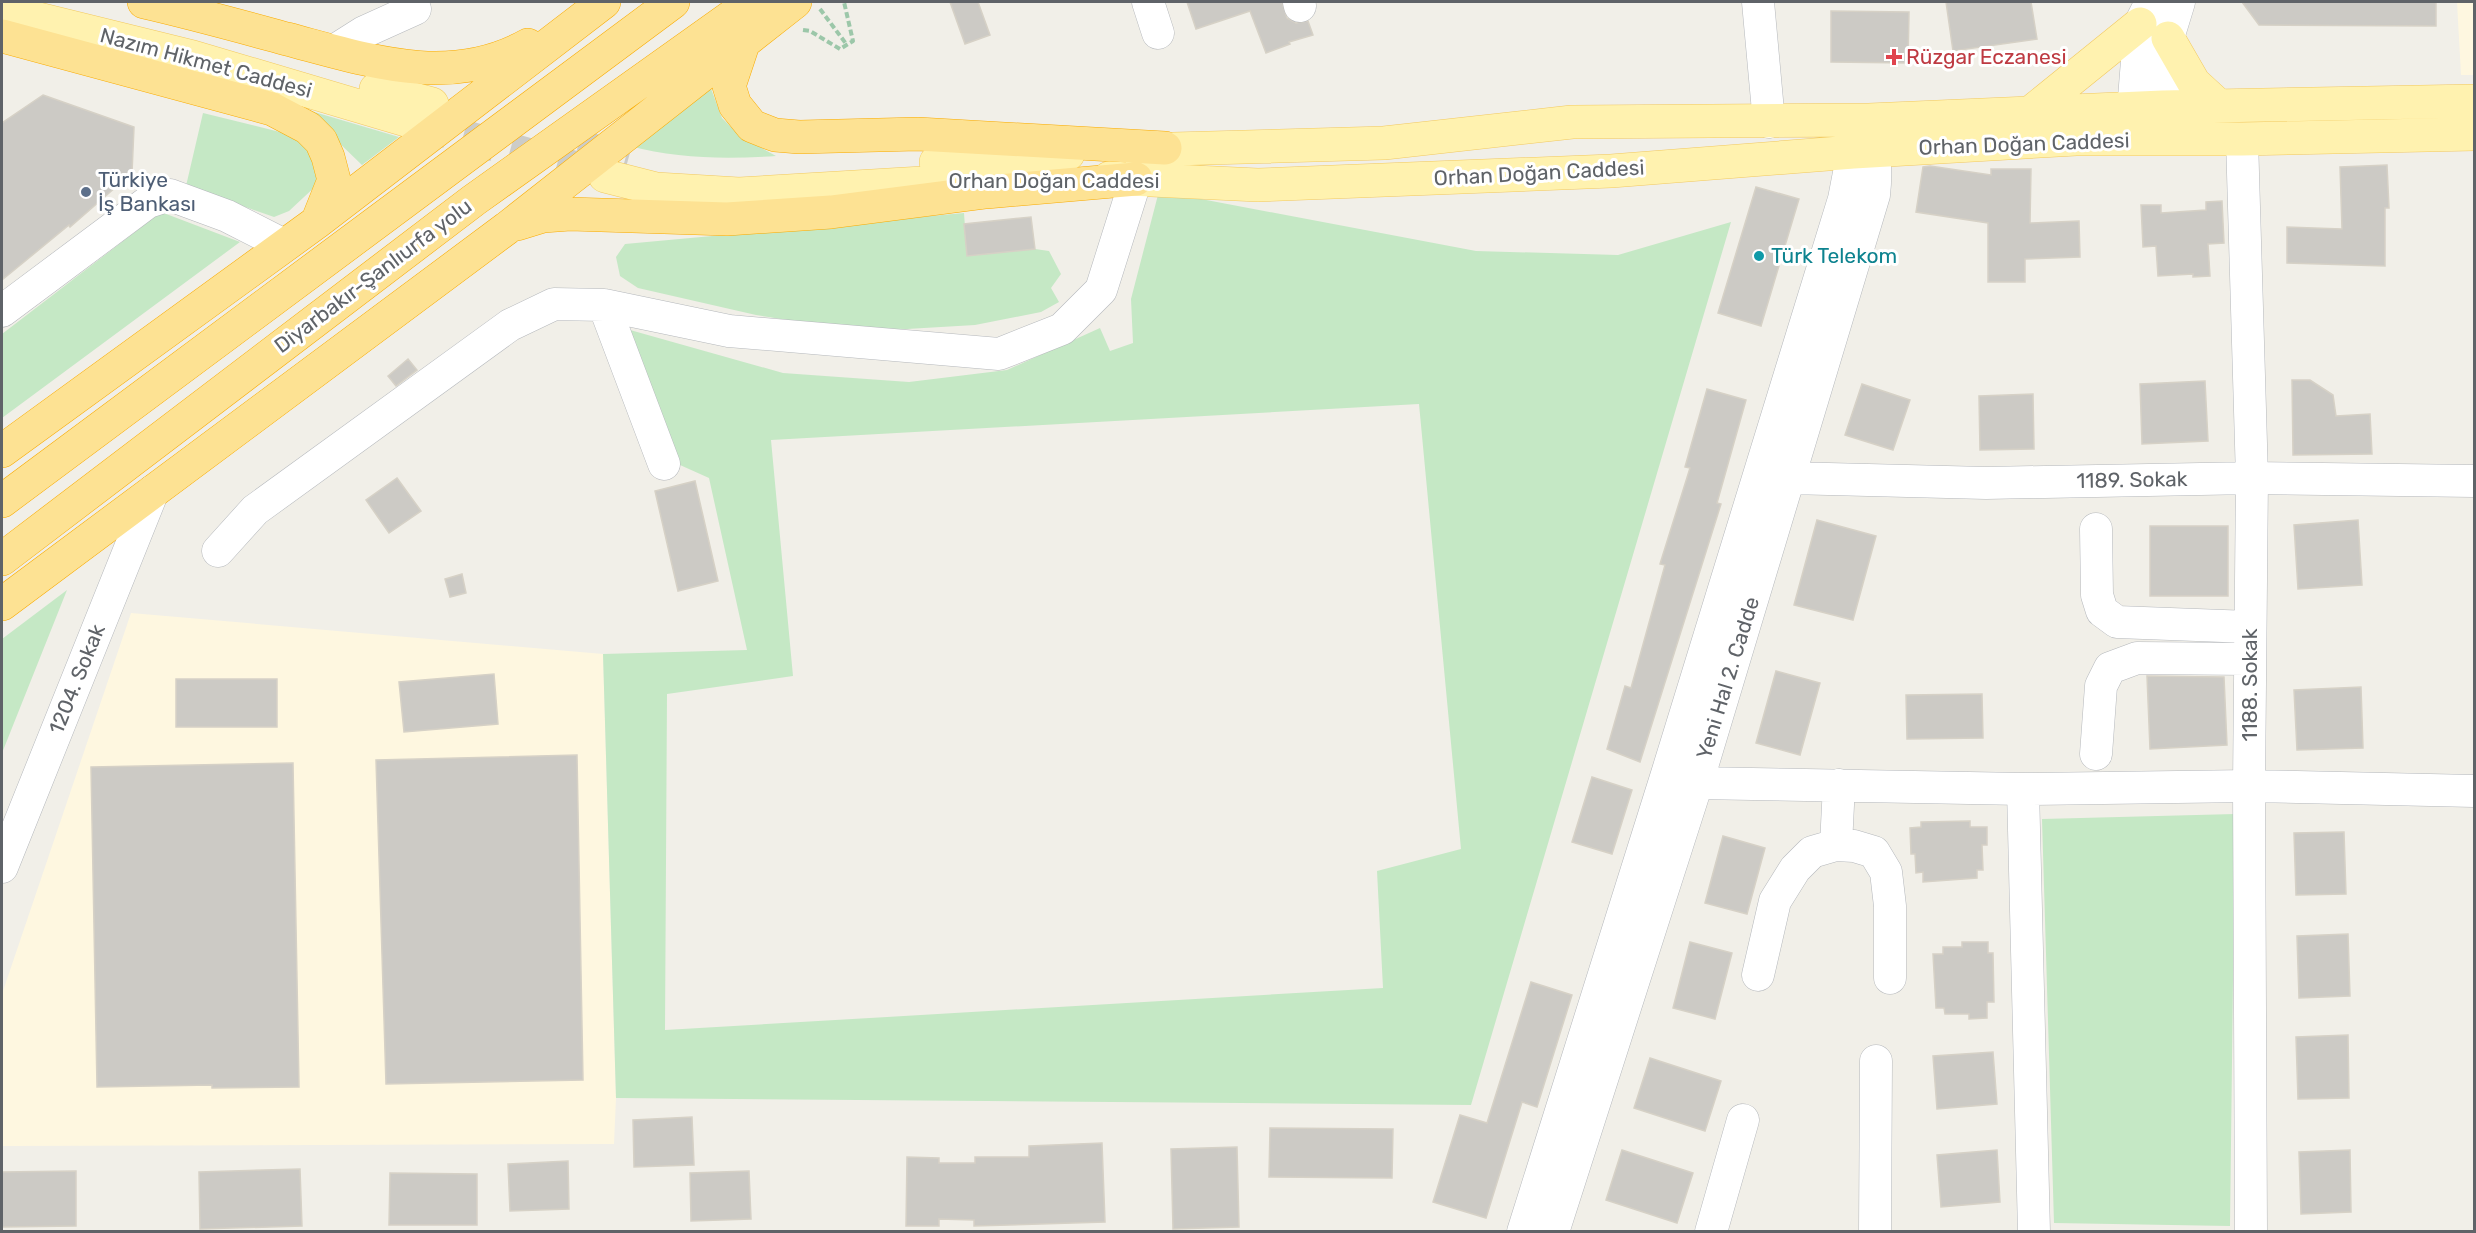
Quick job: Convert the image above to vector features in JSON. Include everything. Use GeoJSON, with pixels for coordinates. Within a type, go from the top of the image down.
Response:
{"type":"FeatureCollection","features":[{"type":"Feature","properties":{"kind":"highway"},"geometry":{"type":"LineString","coordinates":[[144,2],[374,62],[426,69],[477,66],[520,50],[597,4]]}},
{"type":"Feature","properties":{"kind":"highway","name":"Diyarbakır-Şanlıurfa yolu"},"geometry":{"type":"LineString","coordinates":[[2,501],[673,2]]}},
{"type":"Feature","properties":{"kind":"highway"},"geometry":{"type":"LineString","coordinates":[[2,604],[507,228],[753,22],[795,2]]}},
{"type":"Feature","properties":{"kind":"highway"},"geometry":{"type":"LineString","coordinates":[[2,451],[317,222],[597,4]]}},
{"type":"Feature","properties":{"kind":"highway"},"geometry":{"type":"LineString","coordinates":[[753,22],[729,86],[735,105],[752,126],[775,135],[799,137],[918,134],[1165,148]]}},
{"type":"Feature","properties":{"kind":"highway","name":"Diyarbakır-Şanlıurfa yolu"},"geometry":{"type":"LineString","coordinates":[[2,559],[474,200],[753,22]]}},
{"type":"Feature","properties":{"kind":"highway"},"geometry":{"type":"LineString","coordinates":[[2,36],[272,110],[308,128],[321,141],[334,180],[317,222]]}},
{"type":"Feature","properties":{"kind":"highway"},"geometry":{"type":"LineString","coordinates":[[507,228],[543,216],[570,214],[726,219],[831,212],[986,192],[1136,179]]}},
{"type":"Feature","properties":{"kind":"main road","name":"Nazım Hikmet Caddesi"},"geometry":{"type":"LineString","coordinates":[[2,10],[420,113],[51,2]]}},
{"type":"Feature","properties":{"kind":"main road"},"geometry":{"type":"LineString","coordinates":[[2030,113],[2153,21],[2193,83],[2219,106]]}},
{"type":"Feature","properties":{"kind":"main road","name":"Orhan Doğan Caddesi"},"geometry":{"type":"LineString","coordinates":[[2475,101],[2219,106],[2147,123],[2076,139],[1862,136],[1769,122],[1572,122],[1384,143],[1165,148],[925,162],[756,180],[681,181],[617,168],[656,189],[739,194],[957,181],[1090,177],[1258,185],[1488,177],[1611,171],[1862,136],[2030,113],[2147,123],[2242,139],[2475,134]]}},
{"type":"Feature","properties":{"kind":"street"},"geometry":{"type":"LineString","coordinates":[[1148,2],[1158,33]]}},
{"type":"Feature","properties":{"kind":"street"},"geometry":{"type":"LineString","coordinates":[[1758,2],[1769,122]]}},
{"type":"Feature","properties":{"kind":"street"},"geometry":{"type":"LineString","coordinates":[[2147,123],[2153,21],[2179,2]]}},
{"type":"Feature","properties":{"kind":"street"},"geometry":{"type":"LineString","coordinates":[[334,51],[364,32],[420,4]]}},
{"type":"Feature","properties":{"kind":"street"},"geometry":{"type":"LineString","coordinates":[[1523,1232],[1667,774],[1862,136]]}},
{"type":"Feature","properties":{"kind":"street","name":"Yeni Hal 2. Cadde"},"geometry":{"type":"LineString","coordinates":[[1553,1232],[1697,783],[1874,195],[1877,174],[1862,136]]}},
{"type":"Feature","properties":{"kind":"street","name":"1188. Sokak"},"geometry":{"type":"LineString","coordinates":[[2242,139],[2252,478],[2249,786],[2251,1232]]}},
{"type":"Feature","properties":{"kind":"street"},"geometry":{"type":"LineString","coordinates":[[218,551],[255,510],[510,325],[554,304],[604,305],[729,331],[999,354],[1062,328],[1101,290],[1136,179]]}},
{"type":"Feature","properties":{"kind":"street"},"geometry":{"type":"LineString","coordinates":[[2,311],[148,202],[170,195],[227,216],[284,245]]}},
{"type":"Feature","properties":{"kind":"street"},"geometry":{"type":"LineString","coordinates":[[604,305],[664,464]]}},
{"type":"Feature","properties":{"kind":"street","name":"1189. Sokak"},"geometry":{"type":"LineString","coordinates":[[1789,478],[1986,483],[2252,478],[2475,481]]}},
{"type":"Feature","properties":{"kind":"street","name":"1204. Sokak"},"geometry":{"type":"LineString","coordinates":[[2,867],[153,491]]}},
{"type":"Feature","properties":{"kind":"street"},"geometry":{"type":"LineString","coordinates":[[2096,529],[2097,595],[2102,611],[2117,622],[2250,627]]}},
{"type":"Feature","properties":{"kind":"street"},"geometry":{"type":"LineString","coordinates":[[2096,754],[2101,686],[2110,668],[2137,658],[2250,659]]}},
{"type":"Feature","properties":{"kind":"street"},"geometry":{"type":"LineString","coordinates":[[1697,783],[2023,789],[2249,786],[2475,791]]}},
{"type":"Feature","properties":{"kind":"street"},"geometry":{"type":"LineString","coordinates":[[1836,845],[1839,785]]}},
{"type":"Feature","properties":{"kind":"street"},"geometry":{"type":"LineString","coordinates":[[2023,789],[2034,1232]]}},
{"type":"Feature","properties":{"kind":"street"},"geometry":{"type":"LineString","coordinates":[[1758,975],[1775,901],[1795,869],[1812,852],[1836,845],[1854,846],[1874,852],[1886,872],[1890,906],[1890,978]]}},
{"type":"Feature","properties":{"kind":"street"},"geometry":{"type":"LineString","coordinates":[[1875,1061],[1875,1232]]}},
{"type":"Feature","properties":{"kind":"street"},"geometry":{"type":"LineString","coordinates":[[1711,1232],[1743,1120]]}},
{"type":"Feature","properties":{"kind":"path"},"geometry":{"type":"LineString","coordinates":[[814,2],[847,45]]}},
{"type":"Feature","properties":{"kind":"path"},"geometry":{"type":"LineString","coordinates":[[753,22],[810,31],[840,49],[853,41],[844,2]]}},
{"type":"Feature","properties":{"kind":"shaded area"},"geometry":{"type":"Polygon","coordinates":[[[2457,2],[2474,2],[2474,75],[2461,75],[2457,2]]]}},
{"type":"Feature","properties":{"kind":"shaded area"},"geometry":{"type":"Polygon","coordinates":[[[131,613],[603,654],[616,1098],[614,1144],[2,1146],[2,994],[131,613]]]}},
{"type":"Feature","properties":{"kind":"green space"},"geometry":{"type":"Polygon","coordinates":[[[710,86],[722,118],[740,136],[776,156],[702,157],[630,146],[710,86]]]}},
{"type":"Feature","properties":{"kind":"green space"},"geometry":{"type":"Polygon","coordinates":[[[304,109],[399,137],[362,165],[304,109]]]}},
{"type":"Feature","properties":{"kind":"green space"},"geometry":{"type":"Polygon","coordinates":[[[203,113],[288,134],[307,141],[318,184],[289,211],[274,217],[186,186],[203,113]]]}},
{"type":"Feature","properties":{"kind":"green space"},"geometry":{"type":"Polygon","coordinates":[[[1159,191],[1476,251],[1618,255],[1731,222],[1471,1105],[616,1098],[603,654],[747,650],[709,478],[680,465],[623,328],[783,373],[909,382],[1007,370],[1100,328],[1110,351],[1133,343],[1131,299],[1159,191]],[[1419,404],[771,440],[793,676],[667,694],[665,1030],[1383,988],[1377,871],[1461,849],[1419,404]]]}},
{"type":"Feature","properties":{"kind":"green space"},"geometry":{"type":"Polygon","coordinates":[[[161,212],[240,242],[2,418],[2,334],[161,212]]]}},
{"type":"Feature","properties":{"kind":"green space"},"geometry":{"type":"Polygon","coordinates":[[[964,213],[967,256],[1035,249],[1049,251],[1061,274],[1051,288],[1059,302],[1041,312],[975,325],[907,329],[838,328],[756,315],[638,288],[620,276],[616,257],[625,244],[964,213]]]}},
{"type":"Feature","properties":{"kind":"green space"},"geometry":{"type":"Polygon","coordinates":[[[67,590],[2,753],[2,639],[67,590]]]}},
{"type":"Feature","properties":{"kind":"green space"},"geometry":{"type":"Polygon","coordinates":[[[2235,814],[2230,1226],[2054,1223],[2042,819],[2235,814]]]}},
{"type":"Feature","properties":{"kind":"building"},"geometry":{"type":"Polygon","coordinates":[[[950,2],[978,2],[990,35],[965,44],[950,2]]]}},
{"type":"Feature","properties":{"kind":"building"},"geometry":{"type":"Polygon","coordinates":[[[1187,2],[1282,2],[1287,18],[1296,23],[1308,21],[1313,35],[1289,42],[1290,44],[1266,53],[1250,11],[1196,29],[1187,2]]]}},
{"type":"Feature","properties":{"kind":"building"},"geometry":{"type":"Polygon","coordinates":[[[1946,2],[2031,2],[2037,39],[1953,51],[1946,2]]]}},
{"type":"Feature","properties":{"kind":"building"},"geometry":{"type":"Polygon","coordinates":[[[2242,2],[2436,2],[2436,26],[2259,25],[2242,2]]]}},
{"type":"Feature","properties":{"kind":"building"},"geometry":{"type":"Polygon","coordinates":[[[1831,11],[1909,12],[1908,63],[1831,62],[1831,11]]]}},
{"type":"Feature","properties":{"kind":"building"},"geometry":{"type":"Polygon","coordinates":[[[43,95],[134,127],[132,173],[70,227],[69,225],[2,280],[2,123],[43,95]]]}},
{"type":"Feature","properties":{"kind":"building"},"geometry":{"type":"Polygon","coordinates":[[[2387,165],[2389,208],[2385,208],[2385,266],[2287,263],[2287,227],[2342,229],[2340,167],[2387,165]]]}},
{"type":"Feature","properties":{"kind":"building"},"geometry":{"type":"Polygon","coordinates":[[[1930,166],[1991,175],[1991,169],[2031,169],[2030,223],[2079,221],[2080,257],[2025,259],[2025,282],[1988,282],[1988,223],[1916,212],[1923,167],[1930,166]]]}},
{"type":"Feature","properties":{"kind":"building","name":"Türk Telekom"},"geometry":{"type":"Polygon","coordinates":[[[1756,187],[1799,199],[1761,326],[1718,313],[1756,187]]]}},
{"type":"Feature","properties":{"kind":"building"},"geometry":{"type":"Polygon","coordinates":[[[2222,201],[2224,243],[2208,244],[2210,276],[2193,277],[2193,274],[2158,276],[2156,246],[2143,247],[2141,205],[2161,205],[2161,213],[2206,210],[2206,202],[2222,201]]]}},
{"type":"Feature","properties":{"kind":"building"},"geometry":{"type":"Polygon","coordinates":[[[1031,217],[1035,249],[967,256],[964,224],[1031,217]]]}},
{"type":"Feature","properties":{"kind":"building"},"geometry":{"type":"Polygon","coordinates":[[[408,359],[417,370],[396,386],[388,376],[408,359]]]}},
{"type":"Feature","properties":{"kind":"building"},"geometry":{"type":"Polygon","coordinates":[[[2292,380],[2310,380],[2333,395],[2336,416],[2370,414],[2372,454],[2293,455],[2292,380]]]}},
{"type":"Feature","properties":{"kind":"building"},"geometry":{"type":"Polygon","coordinates":[[[2205,381],[2208,441],[2142,444],[2140,384],[2205,381]]]}},
{"type":"Feature","properties":{"kind":"building"},"geometry":{"type":"Polygon","coordinates":[[[1862,384],[1910,400],[1893,450],[1845,435],[1862,384]]]}},
{"type":"Feature","properties":{"kind":"building"},"geometry":{"type":"Polygon","coordinates":[[[1707,389],[1746,400],[1717,503],[1721,504],[1640,762],[1607,749],[1625,686],[1631,688],[1665,565],[1660,564],[1690,468],[1685,467],[1707,389]]]}},
{"type":"Feature","properties":{"kind":"building"},"geometry":{"type":"Polygon","coordinates":[[[2033,394],[2034,449],[1980,450],[1979,396],[2033,394]]]}},
{"type":"Feature","properties":{"kind":"building"},"geometry":{"type":"Polygon","coordinates":[[[397,478],[421,511],[389,533],[366,500],[397,478]]]}},
{"type":"Feature","properties":{"kind":"building"},"geometry":{"type":"Polygon","coordinates":[[[695,481],[718,581],[678,591],[655,491],[695,481]]]}},
{"type":"Feature","properties":{"kind":"building"},"geometry":{"type":"Polygon","coordinates":[[[1817,520],[1876,536],[1853,620],[1794,605],[1817,520]]]}},
{"type":"Feature","properties":{"kind":"building"},"geometry":{"type":"Polygon","coordinates":[[[2358,520],[2362,585],[2298,589],[2294,525],[2358,520]]]}},
{"type":"Feature","properties":{"kind":"building"},"geometry":{"type":"Polygon","coordinates":[[[2150,526],[2228,526],[2228,596],[2150,596],[2150,526]]]}},
{"type":"Feature","properties":{"kind":"building"},"geometry":{"type":"Polygon","coordinates":[[[462,574],[466,593],[450,597],[445,579],[462,574]]]}},
{"type":"Feature","properties":{"kind":"building"},"geometry":{"type":"Polygon","coordinates":[[[1776,671],[1820,683],[1800,755],[1756,743],[1776,671]]]}},
{"type":"Feature","properties":{"kind":"building"},"geometry":{"type":"Polygon","coordinates":[[[494,674],[498,724],[404,732],[399,682],[494,674]]]}},
{"type":"Feature","properties":{"kind":"building"},"geometry":{"type":"Polygon","coordinates":[[[2147,676],[2224,677],[2227,745],[2150,749],[2147,676]]]}},
{"type":"Feature","properties":{"kind":"building"},"geometry":{"type":"Polygon","coordinates":[[[176,679],[277,679],[277,727],[176,727],[176,679]]]}},
{"type":"Feature","properties":{"kind":"building"},"geometry":{"type":"Polygon","coordinates":[[[2361,687],[2363,748],[2297,750],[2294,690],[2361,687]]]}},
{"type":"Feature","properties":{"kind":"building"},"geometry":{"type":"Polygon","coordinates":[[[1982,694],[1983,738],[1907,739],[1906,695],[1982,694]]]}},
{"type":"Feature","properties":{"kind":"building"},"geometry":{"type":"Polygon","coordinates":[[[577,755],[583,1080],[386,1084],[376,760],[577,755]]]}},
{"type":"Feature","properties":{"kind":"building"},"geometry":{"type":"Polygon","coordinates":[[[293,763],[299,1087],[212,1088],[212,1085],[97,1087],[91,767],[293,763]]]}},
{"type":"Feature","properties":{"kind":"building"},"geometry":{"type":"Polygon","coordinates":[[[1592,777],[1632,790],[1612,854],[1572,842],[1592,777]]]}},
{"type":"Feature","properties":{"kind":"building"},"geometry":{"type":"Polygon","coordinates":[[[1970,821],[1970,827],[1987,827],[1987,845],[1982,845],[1983,870],[1977,870],[1977,878],[1923,882],[1923,872],[1916,873],[1915,854],[1911,854],[1910,828],[1921,827],[1921,822],[1970,821]]]}},
{"type":"Feature","properties":{"kind":"building"},"geometry":{"type":"Polygon","coordinates":[[[2344,832],[2346,894],[2296,895],[2294,833],[2344,832]]]}},
{"type":"Feature","properties":{"kind":"building"},"geometry":{"type":"Polygon","coordinates":[[[1723,836],[1765,848],[1747,914],[1705,903],[1723,836]]]}},
{"type":"Feature","properties":{"kind":"building"},"geometry":{"type":"Polygon","coordinates":[[[2348,934],[2350,996],[2299,998],[2297,936],[2348,934]]]}},
{"type":"Feature","properties":{"kind":"building"},"geometry":{"type":"Polygon","coordinates":[[[1690,942],[1732,953],[1715,1019],[1673,1008],[1690,942]]]}},
{"type":"Feature","properties":{"kind":"building"},"geometry":{"type":"Polygon","coordinates":[[[1962,942],[1988,942],[1988,953],[1993,953],[1994,1002],[1987,1002],[1987,1018],[1969,1019],[1969,1014],[1945,1014],[1944,1008],[1936,1008],[1933,954],[1943,954],[1943,947],[1962,947],[1962,942]]]}},
{"type":"Feature","properties":{"kind":"building"},"geometry":{"type":"Polygon","coordinates":[[[1531,982],[1572,995],[1537,1107],[1522,1102],[1486,1218],[1433,1202],[1460,1115],[1487,1123],[1531,982]]]}},
{"type":"Feature","properties":{"kind":"building"},"geometry":{"type":"Polygon","coordinates":[[[2348,1035],[2349,1098],[2298,1099],[2296,1037],[2348,1035]]]}},
{"type":"Feature","properties":{"kind":"building"},"geometry":{"type":"Polygon","coordinates":[[[1993,1052],[1997,1104],[1937,1109],[1933,1056],[1993,1052]]]}},
{"type":"Feature","properties":{"kind":"building"},"geometry":{"type":"Polygon","coordinates":[[[1650,1058],[1721,1081],[1705,1131],[1634,1108],[1650,1058]]]}},
{"type":"Feature","properties":{"kind":"building"},"geometry":{"type":"Polygon","coordinates":[[[692,1117],[694,1165],[634,1167],[633,1120],[692,1117]]]}},
{"type":"Feature","properties":{"kind":"building"},"geometry":{"type":"Polygon","coordinates":[[[1270,1128],[1393,1129],[1392,1178],[1269,1177],[1270,1128]]]}},
{"type":"Feature","properties":{"kind":"building"},"geometry":{"type":"Polygon","coordinates":[[[1102,1143],[1105,1222],[974,1226],[974,1220],[939,1219],[939,1226],[906,1226],[907,1157],[939,1158],[939,1163],[975,1163],[975,1157],[1029,1157],[1029,1146],[1102,1143]]]}},
{"type":"Feature","properties":{"kind":"building"},"geometry":{"type":"Polygon","coordinates":[[[1237,1147],[1239,1227],[1173,1229],[1171,1149],[1237,1147]]]}},
{"type":"Feature","properties":{"kind":"building"},"geometry":{"type":"Polygon","coordinates":[[[1622,1150],[1693,1173],[1677,1223],[1606,1200],[1622,1150]]]}},
{"type":"Feature","properties":{"kind":"building"},"geometry":{"type":"Polygon","coordinates":[[[1997,1150],[2000,1202],[1941,1207],[1937,1155],[1997,1150]]]}},
{"type":"Feature","properties":{"kind":"building"},"geometry":{"type":"Polygon","coordinates":[[[2350,1150],[2351,1212],[2301,1214],[2299,1152],[2350,1150]]]}},
{"type":"Feature","properties":{"kind":"building"},"geometry":{"type":"Polygon","coordinates":[[[568,1161],[569,1209],[510,1211],[508,1164],[568,1161]]]}},
{"type":"Feature","properties":{"kind":"building"},"geometry":{"type":"Polygon","coordinates":[[[300,1169],[302,1226],[200,1229],[199,1172],[300,1169]]]}},
{"type":"Feature","properties":{"kind":"building"},"geometry":{"type":"Polygon","coordinates":[[[76,1171],[76,1226],[2,1227],[2,1172],[76,1171]]]}},
{"type":"Feature","properties":{"kind":"building"},"geometry":{"type":"Polygon","coordinates":[[[749,1171],[751,1219],[691,1221],[690,1173],[749,1171]]]}},
{"type":"Feature","properties":{"kind":"building"},"geometry":{"type":"Polygon","coordinates":[[[390,1173],[477,1174],[477,1225],[389,1225],[390,1173]]]}},
{"type":"Feature","properties":{"kind":"tunnel"},"geometry":{"type":"LineString","coordinates":[[416,123],[605,176]]}},
{"type":"Feature","properties":{"kind":"tunnel"},"geometry":{"type":"LineString","coordinates":[[578,146],[628,160]]}},
{"type":"Feature","properties":{"kind":"place","name":"Rüzgar Eczanesi"},"geometry":{"type":"Point","coordinates":[1894,57]}},
{"type":"Feature","properties":{"kind":"place","name":"Türkiye İş Bankası"},"geometry":{"type":"Point","coordinates":[86,192]}},
{"type":"Feature","properties":{"kind":"place","name":"Türk Telekom"},"geometry":{"type":"Point","coordinates":[1759,256]}}]}
